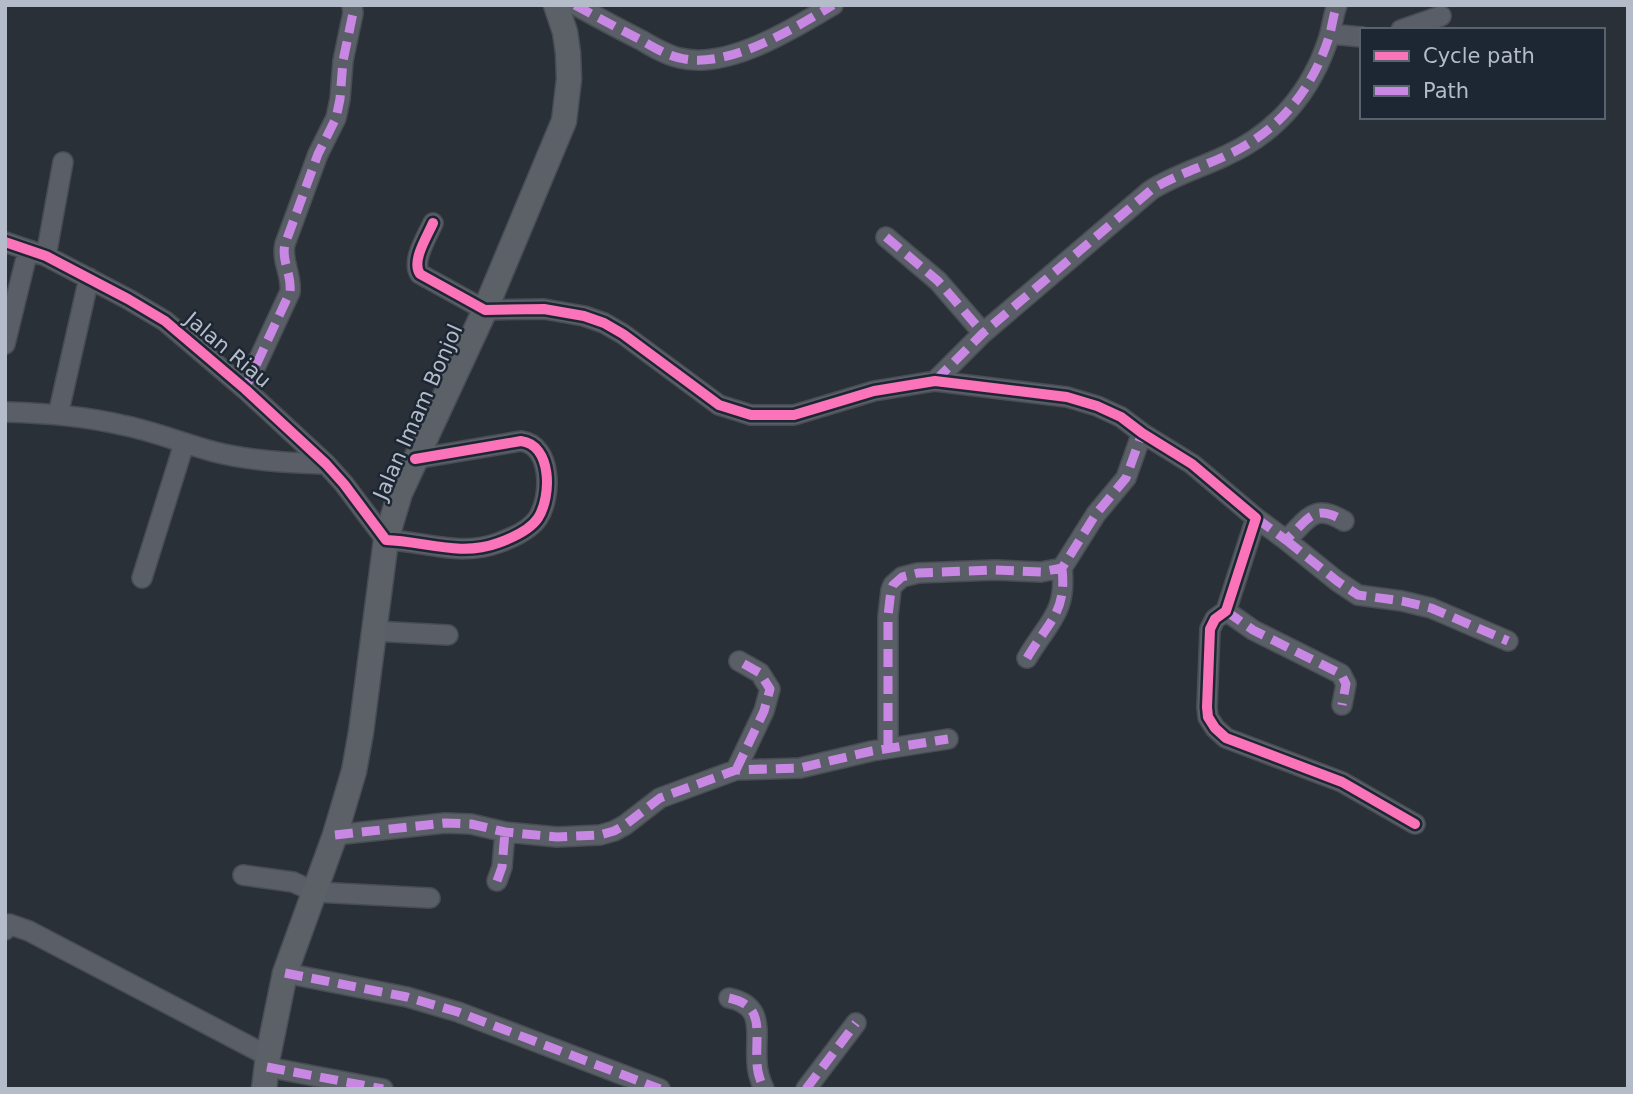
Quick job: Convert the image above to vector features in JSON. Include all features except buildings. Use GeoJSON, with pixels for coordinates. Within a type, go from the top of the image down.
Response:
{"type":"FeatureCollection","features":[{"type":"Feature","properties":{"kind":"main road","name":"Jalan Imam Bonjol"},"geometry":{"type":"LineString","coordinates":[[266,1071],[285,973],[335,835],[354,771],[386,540],[400,493],[485,310],[564,121],[568,89],[568,53],[565,32],[556,5]]}},
{"type":"Feature","properties":{"kind":"street"},"geometry":{"type":"LineString","coordinates":[[246,389],[290,292],[291,277],[284,254],[285,244],[317,154],[336,118],[343,61],[353,13],[352,5]]}},
{"type":"Feature","properties":{"kind":"street"},"geometry":{"type":"LineString","coordinates":[[575,5],[668,55],[699,61],[745,49],[795,28],[833,5]]}},
{"type":"Feature","properties":{"kind":"street"},"geometry":{"type":"LineString","coordinates":[[935,381],[983,333],[1151,190],[1171,177],[1224,156],[1263,135],[1300,99],[1311,80],[1330,34],[1337,5]]}},
{"type":"Feature","properties":{"kind":"street"},"geometry":{"type":"LineString","coordinates":[[1407,28],[1441,16]]}},
{"type":"Feature","properties":{"kind":"street"},"geometry":{"type":"LineString","coordinates":[[1330,34],[1360,37]]}},
{"type":"Feature","properties":{"kind":"street"},"geometry":{"type":"LineString","coordinates":[[5,344],[37,253],[63,162]]}},
{"type":"Feature","properties":{"kind":"street"},"geometry":{"type":"LineString","coordinates":[[433,223],[417,262],[418,272],[485,310],[544,309],[584,316],[604,323],[624,334],[719,405],[751,415],[794,415],[865,393],[935,381],[1067,397],[1097,406],[1121,417],[1192,464],[1256,518],[1358,595],[1431,608],[1508,641]]}},
{"type":"Feature","properties":{"kind":"street"},"geometry":{"type":"LineString","coordinates":[[886,237],[938,281],[983,333]]}},
{"type":"Feature","properties":{"kind":"street","name":"Jalan Riau"},"geometry":{"type":"LineString","coordinates":[[5,242],[37,253],[89,278],[165,321],[246,389],[326,464],[386,540]]}},
{"type":"Feature","properties":{"kind":"street"},"geometry":{"type":"LineString","coordinates":[[58,415],[89,278]]}},
{"type":"Feature","properties":{"kind":"street"},"geometry":{"type":"LineString","coordinates":[[5,412],[58,415],[125,425],[184,444],[247,459],[326,464]]}},
{"type":"Feature","properties":{"kind":"street"},"geometry":{"type":"LineString","coordinates":[[1027,658],[1059,610],[1063,598],[1062,568],[1096,514],[1126,478],[1142,433]]}},
{"type":"Feature","properties":{"kind":"street"},"geometry":{"type":"LineString","coordinates":[[386,540],[408,541],[456,550],[477,548],[496,544],[527,529],[539,516],[542,508],[546,470],[538,448],[528,442],[415,458]]}},
{"type":"Feature","properties":{"kind":"street"},"geometry":{"type":"LineString","coordinates":[[142,578],[184,444]]}},
{"type":"Feature","properties":{"kind":"street"},"geometry":{"type":"LineString","coordinates":[[1286,540],[1309,516],[1318,513],[1330,513],[1344,521]]}},
{"type":"Feature","properties":{"kind":"street"},"geometry":{"type":"LineString","coordinates":[[1256,518],[1226,611],[1212,623],[1208,653],[1208,718],[1214,728],[1226,738],[1342,782],[1415,824]]}},
{"type":"Feature","properties":{"kind":"street"},"geometry":{"type":"LineString","coordinates":[[888,748],[888,616],[893,585],[902,578],[918,573],[995,570],[1041,572],[1062,568]]}},
{"type":"Feature","properties":{"kind":"street"},"geometry":{"type":"LineString","coordinates":[[1226,611],[1264,636],[1341,674],[1346,684],[1342,705]]}},
{"type":"Feature","properties":{"kind":"street"},"geometry":{"type":"LineString","coordinates":[[373,631],[447,635]]}},
{"type":"Feature","properties":{"kind":"street"},"geometry":{"type":"LineString","coordinates":[[736,769],[764,711],[770,689],[760,673],[739,661]]}},
{"type":"Feature","properties":{"kind":"street"},"geometry":{"type":"LineString","coordinates":[[335,835],[444,823],[471,824],[505,832],[586,837],[614,831],[660,798],[736,769],[800,768],[888,748],[948,739]]}},
{"type":"Feature","properties":{"kind":"street"},"geometry":{"type":"LineString","coordinates":[[497,881],[502,867],[505,832]]}},
{"type":"Feature","properties":{"kind":"street"},"geometry":{"type":"LineString","coordinates":[[243,875],[293,882],[315,892],[430,898]]}},
{"type":"Feature","properties":{"kind":"street"},"geometry":{"type":"LineString","coordinates":[[5,930],[9,924],[29,931],[266,1071],[383,1089]]}},
{"type":"Feature","properties":{"kind":"street"},"geometry":{"type":"LineString","coordinates":[[285,973],[407,997],[445,1008],[660,1089]]}},
{"type":"Feature","properties":{"kind":"street"},"geometry":{"type":"LineString","coordinates":[[729,998],[743,1001],[754,1013],[757,1071],[764,1089]]}},
{"type":"Feature","properties":{"kind":"street"},"geometry":{"type":"LineString","coordinates":[[806,1089],[856,1023]]}},
{"type":"Feature","properties":{"kind":"marked path"},"geometry":{"type":"LineString","coordinates":[[245,389],[290,292],[290,279],[284,256],[285,244],[318,154],[336,118],[343,61],[353,13],[352,5]]}},
{"type":"Feature","properties":{"kind":"marked path"},"geometry":{"type":"LineString","coordinates":[[575,5],[665,53],[698,60],[739,53],[759,45],[833,5]]}},
{"type":"Feature","properties":{"kind":"marked path"},"geometry":{"type":"LineString","coordinates":[[935,381],[983,333],[1151,190],[1244,146],[1276,122],[1290,108],[1313,75],[1329,37],[1337,5]]}},
{"type":"Feature","properties":{"kind":"marked path"},"geometry":{"type":"LineString","coordinates":[[886,237],[938,281],[983,333]]}},
{"type":"Feature","properties":{"kind":"marked path"},"geometry":{"type":"LineString","coordinates":[[888,748],[888,616],[893,585],[902,577],[918,573],[995,570],[1041,572],[1062,568],[1096,514],[1126,478],[1142,433]]}},
{"type":"Feature","properties":{"kind":"marked path"},"geometry":{"type":"LineString","coordinates":[[1256,518],[1286,540],[1306,520],[1318,513],[1344,521]]}},
{"type":"Feature","properties":{"kind":"marked path"},"geometry":{"type":"LineString","coordinates":[[1286,540],[1358,595],[1431,608],[1508,641]]}},
{"type":"Feature","properties":{"kind":"marked path"},"geometry":{"type":"LineString","coordinates":[[1027,658],[1059,607],[1062,596],[1062,568]]}},
{"type":"Feature","properties":{"kind":"marked path"},"geometry":{"type":"LineString","coordinates":[[1226,611],[1253,630],[1341,674],[1346,684],[1342,705]]}},
{"type":"Feature","properties":{"kind":"marked path"},"geometry":{"type":"LineString","coordinates":[[736,770],[764,711],[770,689],[760,673],[739,661]]}},
{"type":"Feature","properties":{"kind":"marked path"},"geometry":{"type":"LineString","coordinates":[[335,835],[445,823],[471,824],[505,832],[557,837],[600,835],[625,825],[660,798],[736,770],[800,768],[872,751],[948,739]]}},
{"type":"Feature","properties":{"kind":"marked path"},"geometry":{"type":"LineString","coordinates":[[497,881],[502,867],[505,832]]}},
{"type":"Feature","properties":{"kind":"marked path"},"geometry":{"type":"LineString","coordinates":[[285,973],[407,997],[458,1012],[660,1089]]}},
{"type":"Feature","properties":{"kind":"marked path"},"geometry":{"type":"LineString","coordinates":[[729,998],[749,1007],[754,1014],[758,1069],[764,1089]]}},
{"type":"Feature","properties":{"kind":"marked path"},"geometry":{"type":"LineString","coordinates":[[806,1089],[856,1023]]}},
{"type":"Feature","properties":{"kind":"marked path"},"geometry":{"type":"LineString","coordinates":[[267,1067],[383,1089]]}},
{"type":"Feature","properties":{"kind":"cycle path"},"geometry":{"type":"LineString","coordinates":[[433,223],[417,263],[420,274],[485,310],[544,309],[584,316],[604,323],[719,405],[751,415],[794,415],[874,391],[935,381],[1067,397],[1121,417],[1192,464],[1256,518],[1226,611],[1215,619],[1210,629],[1207,707],[1208,717],[1215,728],[1226,738],[1342,782],[1415,824]]}},
{"type":"Feature","properties":{"kind":"cycle path"},"geometry":{"type":"LineString","coordinates":[[5,242],[46,256],[165,321],[245,389],[326,464],[386,540],[456,548],[484,547],[526,530],[543,509],[547,485],[544,461],[531,445],[521,441],[415,459]]}}]}
